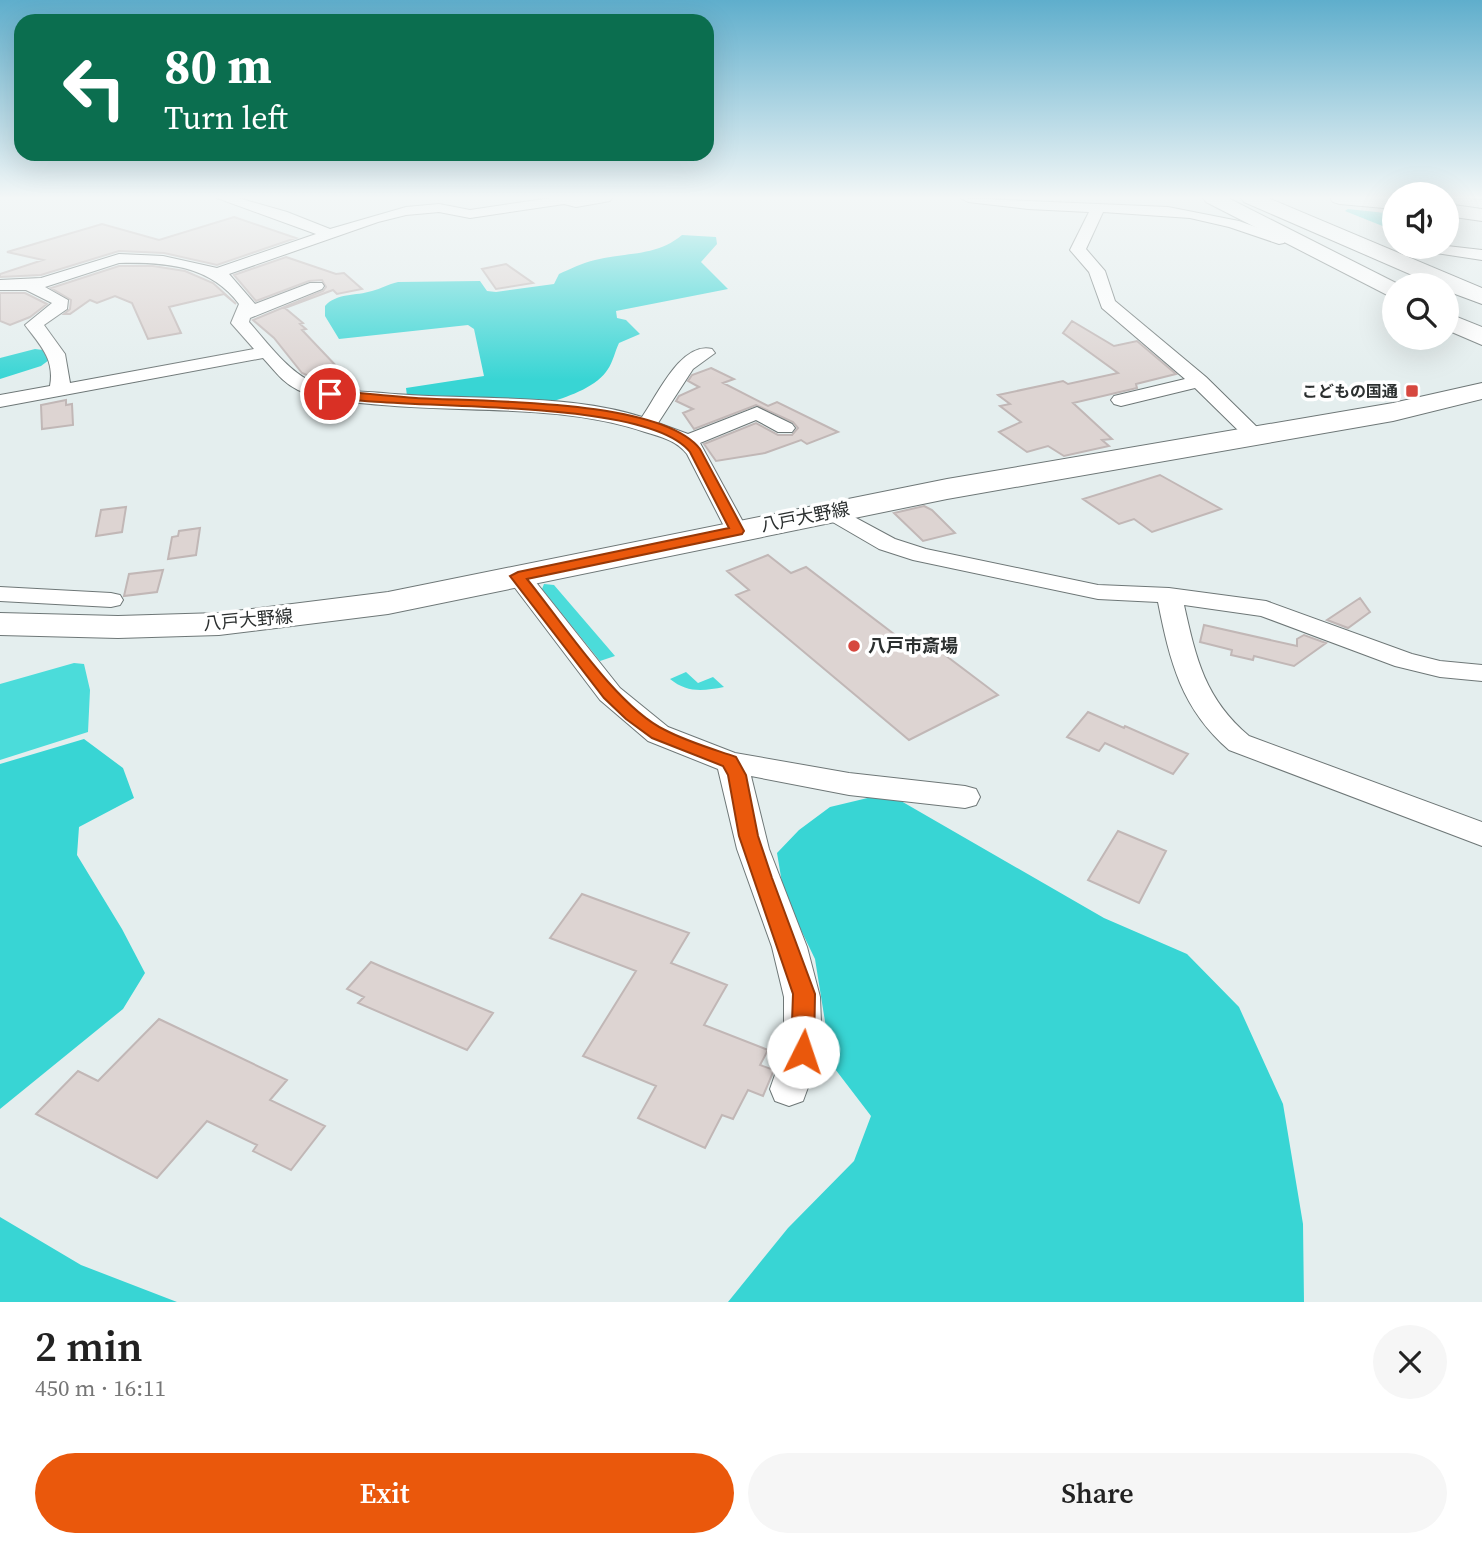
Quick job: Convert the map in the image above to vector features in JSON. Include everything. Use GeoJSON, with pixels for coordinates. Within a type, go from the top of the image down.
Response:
{"type":"FeatureCollection","features":[{"type":"Feature","properties":{"kind":"main road"},"geometry":{"type":"LineString","coordinates":[[1331,259],[1382,285]]}},
{"type":"Feature","properties":{"kind":"main road"},"geometry":{"type":"LineString","coordinates":[[1365,259],[1397,273]]}},
{"type":"Feature","properties":{"kind":"main road"},"geometry":{"type":"LineString","coordinates":[[1393,259],[1482,297]]}},
{"type":"Feature","properties":{"kind":"main road"},"geometry":{"type":"LineString","coordinates":[[1431,259],[1482,279]]}},
{"type":"Feature","properties":{"kind":"main road"},"geometry":{"type":"LineString","coordinates":[[1459,301],[1482,312]]}},
{"type":"Feature","properties":{"kind":"main road"},"geometry":{"type":"LineString","coordinates":[[1459,326],[1482,338]]}},
{"type":"Feature","properties":{"kind":"main road","name":"八戸大野線"},"geometry":{"type":"LineString","coordinates":[[0,624],[118,627],[219,624],[388,603],[832,512],[1392,412],[1482,391]]}},
{"type":"Feature","properties":{"kind":"street"},"geometry":{"type":"LineString","coordinates":[[0,285],[31,286],[117,259]]}},
{"type":"Feature","properties":{"kind":"street"},"geometry":{"type":"LineString","coordinates":[[133,259],[217,273],[258,259]]}},
{"type":"Feature","properties":{"kind":"street"},"geometry":{"type":"LineString","coordinates":[[1086,259],[1097,271],[1108,303],[1199,381],[1255,436]]}},
{"type":"Feature","properties":{"kind":"street"},"geometry":{"type":"LineString","coordinates":[[217,273],[239,292],[247,304],[240,323],[289,376],[305,386],[330,394],[416,402],[545,407],[624,418],[647,424],[687,441],[737,531]]}},
{"type":"Feature","properties":{"kind":"street"},"geometry":{"type":"LineString","coordinates":[[31,286],[60,300],[61,305],[55,312],[34,325],[50,340],[58,355],[61,383],[59,391]]}},
{"type":"Feature","properties":{"kind":"street"},"geometry":{"type":"LineString","coordinates":[[245,314],[316,286]]}},
{"type":"Feature","properties":{"kind":"street"},"geometry":{"type":"LineString","coordinates":[[0,401],[268,352]]}},
{"type":"Feature","properties":{"kind":"street"},"geometry":{"type":"LineString","coordinates":[[647,424],[684,366],[696,356],[706,353]]}},
{"type":"Feature","properties":{"kind":"street"},"geometry":{"type":"LineString","coordinates":[[1121,400],[1199,381]]}},
{"type":"Feature","properties":{"kind":"street"},"geometry":{"type":"LineString","coordinates":[[687,441],[757,414],[785,428]]}},
{"type":"Feature","properties":{"kind":"street"},"geometry":{"type":"LineString","coordinates":[[832,512],[887,544],[921,555],[1098,592],[1169,595],[1266,609],[1404,660],[1440,669],[1482,673]]}},
{"type":"Feature","properties":{"kind":"street"},"geometry":{"type":"LineString","coordinates":[[518,576],[610,694],[658,734],[730,762],[849,784],[965,797]]}},
{"type":"Feature","properties":{"kind":"street"},"geometry":{"type":"LineString","coordinates":[[0,594],[111,600]]}},
{"type":"Feature","properties":{"kind":"street"},"geometry":{"type":"LineString","coordinates":[[1169,595],[1187,672],[1196,696],[1224,732],[1238,743],[1482,834]]}},
{"type":"Feature","properties":{"kind":"street"},"geometry":{"type":"LineString","coordinates":[[730,762],[737,775],[749,836],[762,878],[804,994],[803,1052],[789,1089]]}},
{"type":"Feature","properties":{"kind":"shaded area"},"geometry":{"type":"Polygon","coordinates":[[[704,259],[701,262],[728,289],[616,311],[617,318],[626,320],[640,334],[619,343],[610,366],[598,380],[551,402],[407,396],[406,388],[484,376],[474,329],[468,325],[339,339],[325,316],[325,306],[335,299],[398,282],[480,281],[487,291],[496,292],[554,284],[559,274],[590,261],[704,259]]]}},
{"type":"Feature","properties":{"kind":"shaded area"},"geometry":{"type":"Polygon","coordinates":[[[35,349],[43,350],[49,360],[41,366],[0,379],[0,358],[35,349]]]}},
{"type":"Feature","properties":{"kind":"shaded area"},"geometry":{"type":"Polygon","coordinates":[[[544,584],[554,585],[615,656],[600,661],[542,589],[544,584]]]}},
{"type":"Feature","properties":{"kind":"shaded area"},"geometry":{"type":"Polygon","coordinates":[[[74,663],[84,664],[90,690],[88,732],[0,760],[0,684],[74,663]]]}},
{"type":"Feature","properties":{"kind":"shaded area"},"geometry":{"type":"Polygon","coordinates":[[[686,672],[698,683],[713,677],[724,687],[695,690],[676,684],[670,679],[686,672]]]}},
{"type":"Feature","properties":{"kind":"shaded area"},"geometry":{"type":"Polygon","coordinates":[[[84,739],[123,768],[134,798],[79,827],[77,855],[145,973],[123,1009],[0,1109],[0,764],[84,739]]]}},
{"type":"Feature","properties":{"kind":"shaded area"},"geometry":{"type":"Polygon","coordinates":[[[876,796],[901,801],[1104,918],[1187,954],[1239,1007],[1283,1104],[1303,1224],[1304,1302],[728,1302],[788,1228],[854,1161],[871,1116],[832,1065],[815,959],[784,895],[777,853],[799,830],[830,807],[876,796]]]}},
{"type":"Feature","properties":{"kind":"shaded area"},"geometry":{"type":"Polygon","coordinates":[[[0,1217],[81,1265],[177,1302],[0,1302],[0,1217]]]}},
{"type":"Feature","properties":{"kind":"building"},"geometry":{"type":"Polygon","coordinates":[[[37,259],[94,259],[41,275],[0,277],[0,274],[43,260],[37,259]]]}},
{"type":"Feature","properties":{"kind":"building"},"geometry":{"type":"Polygon","coordinates":[[[189,259],[235,259],[217,265],[189,259]]]}},
{"type":"Feature","properties":{"kind":"building"},"geometry":{"type":"Polygon","coordinates":[[[281,259],[291,259],[336,274],[344,273],[362,289],[337,294],[333,290],[285,308],[303,323],[300,324],[306,329],[302,330],[358,389],[328,385],[302,373],[274,338],[253,320],[323,291],[326,287],[322,280],[309,281],[256,301],[234,275],[281,259]]]}},
{"type":"Feature","properties":{"kind":"building"},"geometry":{"type":"Polygon","coordinates":[[[506,264],[533,283],[496,289],[482,269],[506,264]]]}},
{"type":"Feature","properties":{"kind":"building"},"geometry":{"type":"Polygon","coordinates":[[[119,266],[153,266],[185,271],[213,283],[236,304],[224,294],[169,307],[181,333],[148,339],[132,303],[115,296],[97,303],[90,300],[70,314],[64,314],[70,309],[71,300],[51,288],[119,266]]]}},
{"type":"Feature","properties":{"kind":"building"},"geometry":{"type":"Polygon","coordinates":[[[0,293],[25,293],[47,304],[30,317],[10,325],[0,321],[0,293]]]}},
{"type":"Feature","properties":{"kind":"building"},"geometry":{"type":"Polygon","coordinates":[[[1072,321],[1114,346],[1137,341],[1176,374],[1136,384],[1137,388],[1073,403],[1112,439],[1102,440],[1109,446],[1064,456],[1048,446],[1027,452],[999,432],[1021,422],[1000,406],[1010,404],[998,395],[1118,373],[1063,333],[1072,321]]]}},
{"type":"Feature","properties":{"kind":"building"},"geometry":{"type":"Polygon","coordinates":[[[711,368],[734,379],[723,383],[768,406],[777,402],[838,432],[807,444],[801,440],[765,453],[716,461],[704,444],[756,423],[778,435],[792,435],[798,428],[793,422],[756,405],[694,429],[683,413],[693,409],[676,401],[679,396],[699,387],[688,381],[692,375],[711,368]]]}},
{"type":"Feature","properties":{"kind":"building"},"geometry":{"type":"Polygon","coordinates":[[[66,400],[66,405],[72,404],[73,425],[42,429],[41,405],[66,400]]]}},
{"type":"Feature","properties":{"kind":"building"},"geometry":{"type":"Polygon","coordinates":[[[1160,475],[1221,509],[1152,532],[1134,519],[1119,524],[1083,499],[1160,475]]]}},
{"type":"Feature","properties":{"kind":"building"},"geometry":{"type":"Polygon","coordinates":[[[924,506],[932,510],[955,533],[923,541],[894,513],[924,506]]]}},
{"type":"Feature","properties":{"kind":"building"},"geometry":{"type":"Polygon","coordinates":[[[126,507],[122,532],[96,536],[101,510],[126,507]]]}},
{"type":"Feature","properties":{"kind":"building"},"geometry":{"type":"Polygon","coordinates":[[[200,528],[196,555],[168,559],[172,537],[178,536],[179,531],[200,528]]]}},
{"type":"Feature","properties":{"kind":"building","name":"八戸市斎場"},"geometry":{"type":"Polygon","coordinates":[[[768,555],[791,573],[806,567],[915,650],[929,643],[998,695],[909,740],[736,595],[749,590],[727,571],[768,555]]]}},
{"type":"Feature","properties":{"kind":"building"},"geometry":{"type":"Polygon","coordinates":[[[163,570],[157,592],[124,596],[129,574],[163,570]]]}},
{"type":"Feature","properties":{"kind":"building"},"geometry":{"type":"Polygon","coordinates":[[[1360,598],[1370,612],[1348,628],[1327,620],[1360,598]]]}},
{"type":"Feature","properties":{"kind":"building"},"geometry":{"type":"Polygon","coordinates":[[[1204,625],[1297,646],[1297,639],[1304,635],[1326,643],[1294,666],[1254,656],[1253,660],[1231,655],[1232,650],[1200,642],[1204,625]]]}},
{"type":"Feature","properties":{"kind":"building"},"geometry":{"type":"Polygon","coordinates":[[[1088,712],[1188,754],[1173,774],[1105,743],[1099,751],[1067,737],[1088,712]]]}},
{"type":"Feature","properties":{"kind":"building"},"geometry":{"type":"Polygon","coordinates":[[[1118,831],[1166,851],[1139,903],[1088,880],[1118,831]]]}},
{"type":"Feature","properties":{"kind":"building"},"geometry":{"type":"Polygon","coordinates":[[[582,894],[689,933],[671,963],[727,985],[704,1025],[768,1050],[760,1065],[774,1070],[763,1096],[748,1090],[733,1119],[722,1115],[705,1148],[638,1118],[656,1086],[583,1056],[636,971],[550,938],[582,894]]]}},
{"type":"Feature","properties":{"kind":"building"},"geometry":{"type":"Polygon","coordinates":[[[371,962],[493,1013],[467,1050],[358,1003],[364,997],[347,989],[371,962]]]}},
{"type":"Feature","properties":{"kind":"building"},"geometry":{"type":"Polygon","coordinates":[[[159,1019],[287,1080],[270,1100],[325,1126],[291,1170],[253,1151],[257,1145],[207,1121],[157,1178],[36,1114],[78,1071],[98,1081],[159,1019]]]}},
{"type":"Feature","properties":{"kind":"place","name":"こどもの国通"},"geometry":{"type":"Point","coordinates":[1412,391]}},
{"type":"Feature","properties":{"kind":"place","name":"八戸市斎場"},"geometry":{"type":"Point","coordinates":[854,646]}},
{"type":"Feature","properties":{"kind":"route"},"geometry":{"type":"LineString","coordinates":[[330,394],[416,402],[545,407],[624,418],[675,435],[687,441],[696,452],[737,531],[518,576],[610,694],[632,715],[658,734],[730,762],[737,775],[749,836],[762,878],[804,994],[803,1052]]}}]}
